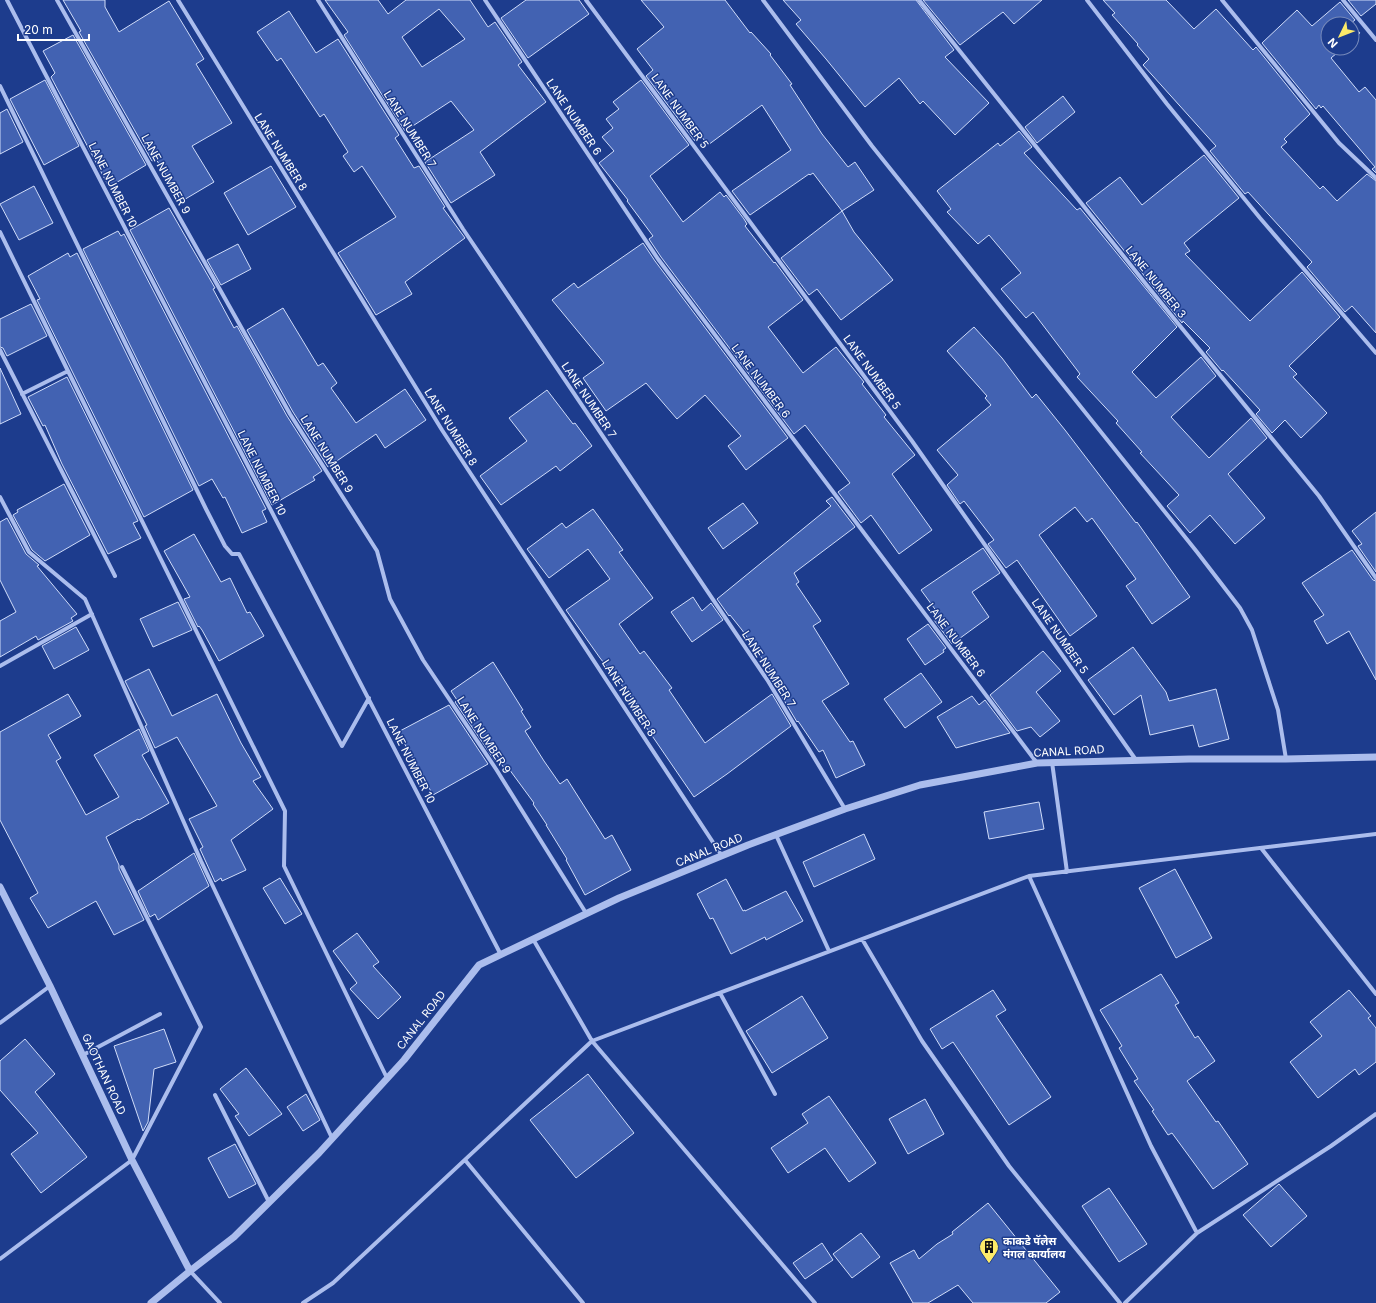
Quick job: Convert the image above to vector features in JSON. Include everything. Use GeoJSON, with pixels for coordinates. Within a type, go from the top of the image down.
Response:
{"type":"FeatureCollection","features":[{"type":"Feature","properties":{"kind":"street","name":"LANE NUMBER 10"},"geometry":{"type":"LineString","coordinates":[[7,0],[501,955]]}},
{"type":"Feature","properties":{"kind":"street","name":"LANE NUMBER 9"},"geometry":{"type":"LineString","coordinates":[[58,0],[290,414],[377,550],[390,599],[423,660],[496,769],[586,913]]}},
{"type":"Feature","properties":{"kind":"street","name":"LANE NUMBER 8"},"geometry":{"type":"LineString","coordinates":[[178,0],[442,430],[722,856]]}},
{"type":"Feature","properties":{"kind":"street","name":"LANE NUMBER 7"},"geometry":{"type":"LineString","coordinates":[[318,0],[463,229],[768,681],[845,809]]}},
{"type":"Feature","properties":{"kind":"street","name":"LANE NUMBER 6"},"geometry":{"type":"LineString","coordinates":[[485,0],[658,259],[1037,763]]}},
{"type":"Feature","properties":{"kind":"street","name":"LANE NUMBER 5"},"geometry":{"type":"LineString","coordinates":[[586,0],[912,441],[1136,760]]}},
{"type":"Feature","properties":{"kind":"street"},"geometry":{"type":"LineString","coordinates":[[763,0],[872,146],[1197,552],[1240,608],[1252,630],[1278,710],[1286,759]]}},
{"type":"Feature","properties":{"kind":"street","name":"LANE NUMBER 3"},"geometry":{"type":"LineString","coordinates":[[919,0],[1149,288],[1319,496],[1376,578]]}},
{"type":"Feature","properties":{"kind":"street"},"geometry":{"type":"LineString","coordinates":[[1087,0],[1167,104],[1260,218],[1376,353]]}},
{"type":"Feature","properties":{"kind":"street"},"geometry":{"type":"LineString","coordinates":[[1222,0],[1339,143],[1376,178]]}},
{"type":"Feature","properties":{"kind":"street"},"geometry":{"type":"LineString","coordinates":[[1343,0],[1376,40]]}},
{"type":"Feature","properties":{"kind":"street"},"geometry":{"type":"LineString","coordinates":[[0,86],[225,546],[232,554],[239,554],[342,746],[369,698]]}},
{"type":"Feature","properties":{"kind":"street"},"geometry":{"type":"LineString","coordinates":[[0,232],[285,811],[284,866],[387,1078]]}},
{"type":"Feature","properties":{"kind":"street"},"geometry":{"type":"LineString","coordinates":[[0,350],[115,576]]}},
{"type":"Feature","properties":{"kind":"street"},"geometry":{"type":"LineString","coordinates":[[22,394],[68,372]]}},
{"type":"Feature","properties":{"kind":"street"},"geometry":{"type":"LineString","coordinates":[[0,497],[29,552],[85,599],[201,861],[332,1138]]}},
{"type":"Feature","properties":{"kind":"street"},"geometry":{"type":"LineString","coordinates":[[0,666],[92,614]]}},
{"type":"Feature","properties":{"kind":"street","name":"CANAL ROAD"},"geometry":{"type":"LineString","coordinates":[[151,1303],[234,1237],[332,1138],[404,1060],[479,965],[619,898],[776,834],[845,809],[920,785],[1037,763],[1136,760],[1376,757]]}},
{"type":"Feature","properties":{"kind":"street"},"geometry":{"type":"LineString","coordinates":[[1052,762],[1067,872]]}},
{"type":"Feature","properties":{"kind":"street"},"geometry":{"type":"LineString","coordinates":[[776,834],[829,951]]}},
{"type":"Feature","properties":{"kind":"street"},"geometry":{"type":"LineString","coordinates":[[303,1303],[333,1283],[592,1041],[1029,876],[1376,834]]}},
{"type":"Feature","properties":{"kind":"street"},"geometry":{"type":"LineString","coordinates":[[1261,848],[1376,994]]}},
{"type":"Feature","properties":{"kind":"street"},"geometry":{"type":"LineString","coordinates":[[0,1259],[132,1160],[201,1027],[122,866]]}},
{"type":"Feature","properties":{"kind":"street"},"geometry":{"type":"LineString","coordinates":[[1029,876],[1151,1146],[1197,1233]]}},
{"type":"Feature","properties":{"kind":"street","name":"GAOTHAN ROAD"},"geometry":{"type":"LineString","coordinates":[[0,887],[50,986],[132,1160],[190,1271]]}},
{"type":"Feature","properties":{"kind":"street"},"geometry":{"type":"LineString","coordinates":[[533,939],[592,1041],[815,1303]]}},
{"type":"Feature","properties":{"kind":"street"},"geometry":{"type":"LineString","coordinates":[[862,939],[922,1041],[1009,1166],[1120,1303]]}},
{"type":"Feature","properties":{"kind":"street"},"geometry":{"type":"LineString","coordinates":[[0,1023],[50,986]]}},
{"type":"Feature","properties":{"kind":"street"},"geometry":{"type":"LineString","coordinates":[[720,993],[775,1094]]}},
{"type":"Feature","properties":{"kind":"street"},"geometry":{"type":"LineString","coordinates":[[83,1055],[160,1014]]}},
{"type":"Feature","properties":{"kind":"street"},"geometry":{"type":"LineString","coordinates":[[215,1095],[269,1202]]}},
{"type":"Feature","properties":{"kind":"street"},"geometry":{"type":"LineString","coordinates":[[1125,1303],[1197,1233],[1331,1146],[1376,1114]]}},
{"type":"Feature","properties":{"kind":"street"},"geometry":{"type":"LineString","coordinates":[[465,1160],[584,1303]]}},
{"type":"Feature","properties":{"kind":"street"},"geometry":{"type":"LineString","coordinates":[[190,1271],[220,1303]]}},
{"type":"Feature","properties":{"kind":"building"},"geometry":{"type":"Polygon","coordinates":[[[63,0],[105,0],[105,7],[119,32],[169,1],[204,59],[196,64],[232,123],[192,146],[214,182],[182,201],[156,159],[152,161],[79,32],[81,31],[63,0]]]}},
{"type":"Feature","properties":{"kind":"building"},"geometry":{"type":"Polygon","coordinates":[[[325,0],[378,0],[388,14],[406,0],[470,0],[488,27],[495,22],[522,62],[518,65],[546,102],[480,152],[495,175],[451,203],[425,162],[474,130],[451,101],[405,131],[344,35],[348,32],[325,0]],[[439,9],[402,37],[422,67],[465,39],[439,9]]]}},
{"type":"Feature","properties":{"kind":"building"},"geometry":{"type":"Polygon","coordinates":[[[526,0],[579,0],[589,14],[528,58],[501,18],[526,0]]]}},
{"type":"Feature","properties":{"kind":"building"},"geometry":{"type":"Polygon","coordinates":[[[641,0],[725,0],[750,33],[751,32],[771,54],[770,55],[792,84],[790,85],[822,134],[848,167],[855,162],[874,190],[842,211],[813,173],[810,175],[809,174],[750,215],[732,191],[791,150],[762,105],[708,145],[701,136],[695,141],[646,76],[653,70],[637,49],[664,27],[641,0]]]}},
{"type":"Feature","properties":{"kind":"building"},"geometry":{"type":"Polygon","coordinates":[[[783,0],[916,0],[954,50],[945,57],[989,103],[955,135],[923,101],[920,104],[899,78],[865,107],[796,24],[801,20],[783,0]]]}},
{"type":"Feature","properties":{"kind":"building"},"geometry":{"type":"Polygon","coordinates":[[[923,0],[1042,0],[1014,24],[1003,12],[960,45],[923,0]]]}},
{"type":"Feature","properties":{"kind":"building"},"geometry":{"type":"Polygon","coordinates":[[[1103,0],[1166,0],[1194,29],[1216,9],[1253,50],[1256,47],[1310,114],[1284,139],[1287,142],[1281,147],[1320,189],[1323,186],[1337,201],[1367,174],[1376,181],[1376,333],[1352,306],[1345,312],[1307,267],[1312,262],[1248,192],[1245,194],[1210,151],[1216,146],[1143,65],[1149,59],[1137,45],[1138,44],[1112,15],[1115,13],[1103,0]]]}},
{"type":"Feature","properties":{"kind":"building"},"geometry":{"type":"Polygon","coordinates":[[[1348,0],[1376,0],[1376,4],[1361,16],[1348,0]]]}},
{"type":"Feature","properties":{"kind":"building"},"geometry":{"type":"Polygon","coordinates":[[[1340,2],[1352,16],[1324,16],[1340,2]]]}},
{"type":"Feature","properties":{"kind":"building"},"geometry":{"type":"Polygon","coordinates":[[[1297,10],[1312,26],[1320,19],[1320,56],[1333,56],[1331,58],[1359,92],[1365,87],[1376,100],[1376,173],[1372,169],[1375,167],[1323,106],[1321,108],[1319,105],[1316,109],[1262,43],[1297,10]]]}},
{"type":"Feature","properties":{"kind":"building"},"geometry":{"type":"Polygon","coordinates":[[[289,11],[316,53],[338,39],[399,135],[395,138],[414,168],[419,166],[445,207],[443,208],[465,238],[405,282],[412,294],[376,315],[338,253],[396,217],[362,166],[354,172],[343,156],[348,152],[324,114],[320,117],[281,58],[277,61],[257,32],[289,11]]]}},
{"type":"Feature","properties":{"kind":"building"},"geometry":{"type":"Polygon","coordinates":[[[73,35],[146,165],[109,187],[51,77],[55,73],[43,51],[73,35]]]}},
{"type":"Feature","properties":{"kind":"building"},"geometry":{"type":"Polygon","coordinates":[[[45,80],[79,146],[44,165],[10,99],[45,80]]]}},
{"type":"Feature","properties":{"kind":"building"},"geometry":{"type":"Polygon","coordinates":[[[641,80],[689,145],[650,176],[683,222],[720,192],[724,197],[726,195],[744,219],[747,224],[745,226],[774,263],[775,262],[803,300],[768,327],[803,373],[836,347],[864,382],[862,384],[886,415],[884,417],[915,455],[892,474],[932,530],[899,554],[871,515],[861,523],[838,492],[850,483],[805,425],[794,434],[661,257],[649,239],[653,236],[627,201],[628,200],[599,163],[614,151],[602,137],[613,128],[606,119],[619,109],[613,102],[641,80]]]}},
{"type":"Feature","properties":{"kind":"building"},"geometry":{"type":"Polygon","coordinates":[[[1063,96],[1075,112],[1037,143],[1025,127],[1063,96]]]}},
{"type":"Feature","properties":{"kind":"building"},"geometry":{"type":"Polygon","coordinates":[[[7,109],[23,142],[0,154],[0,113],[7,109]]]}},
{"type":"Feature","properties":{"kind":"building"},"geometry":{"type":"Polygon","coordinates":[[[1019,131],[1032,147],[1024,153],[1077,210],[1080,208],[1177,327],[1132,372],[1156,398],[1201,357],[1216,376],[1171,417],[1209,458],[1251,418],[1267,438],[1228,474],[1265,518],[1235,544],[1210,515],[1190,533],[1167,506],[1179,495],[1140,453],[1142,452],[1116,423],[1118,421],[1077,377],[1080,374],[1033,312],[1026,318],[1001,289],[1021,273],[989,235],[978,244],[947,212],[951,209],[937,191],[998,143],[1000,146],[1019,131]]]}},
{"type":"Feature","properties":{"kind":"building"},"geometry":{"type":"Polygon","coordinates":[[[1204,155],[1239,198],[1184,243],[1190,251],[1185,254],[1250,321],[1302,272],[1340,317],[1289,366],[1297,374],[1293,377],[1327,413],[1301,438],[1285,420],[1272,433],[1256,414],[1260,410],[1223,370],[1222,371],[1206,352],[1210,348],[1183,321],[1182,323],[1086,203],[1120,177],[1142,205],[1204,155]]]}},
{"type":"Feature","properties":{"kind":"building"},"geometry":{"type":"Polygon","coordinates":[[[271,166],[296,207],[248,235],[224,193],[271,166]]]}},
{"type":"Feature","properties":{"kind":"building"},"geometry":{"type":"Polygon","coordinates":[[[34,186],[53,223],[19,240],[0,204],[34,186]]]}},
{"type":"Feature","properties":{"kind":"building"},"geometry":{"type":"Polygon","coordinates":[[[169,208],[215,288],[213,289],[234,328],[237,326],[287,416],[322,471],[313,477],[315,480],[272,505],[130,230],[169,208]]]}},
{"type":"Feature","properties":{"kind":"building"},"geometry":{"type":"Polygon","coordinates":[[[842,211],[854,232],[893,280],[841,320],[817,289],[809,295],[781,258],[842,211]]]}},
{"type":"Feature","properties":{"kind":"building"},"geometry":{"type":"Polygon","coordinates":[[[118,231],[121,236],[124,234],[266,509],[262,511],[267,522],[242,533],[225,497],[223,498],[212,479],[199,486],[83,249],[118,231]]]}},
{"type":"Feature","properties":{"kind":"building"},"geometry":{"type":"Polygon","coordinates":[[[643,243],[788,438],[746,470],[728,446],[741,436],[705,395],[677,419],[646,383],[606,411],[583,378],[604,363],[552,300],[574,283],[578,288],[643,243]]]}},
{"type":"Feature","properties":{"kind":"building"},"geometry":{"type":"Polygon","coordinates":[[[238,244],[251,269],[221,285],[207,260],[238,244]]]}},
{"type":"Feature","properties":{"kind":"building"},"geometry":{"type":"Polygon","coordinates":[[[68,253],[70,257],[77,253],[193,490],[144,517],[37,300],[40,299],[28,276],[68,253]]]}},
{"type":"Feature","properties":{"kind":"building"},"geometry":{"type":"Polygon","coordinates":[[[31,304],[47,336],[7,356],[3,348],[0,347],[0,319],[31,304]]]}},
{"type":"Feature","properties":{"kind":"building"},"geometry":{"type":"Polygon","coordinates":[[[283,308],[318,366],[323,363],[337,383],[331,388],[356,423],[405,389],[426,420],[385,448],[376,434],[328,467],[293,412],[247,330],[283,308]]]}},
{"type":"Feature","properties":{"kind":"building"},"geometry":{"type":"Polygon","coordinates":[[[974,327],[1002,358],[1032,398],[1036,394],[1065,430],[1136,523],[1137,522],[1190,597],[1152,624],[1126,586],[1136,579],[1092,518],[1087,522],[1075,507],[1039,535],[1097,616],[1070,636],[1017,560],[1006,568],[988,544],[994,540],[964,501],[960,504],[947,485],[958,475],[937,450],[991,405],[985,398],[987,396],[947,351],[974,327]]]}},
{"type":"Feature","properties":{"kind":"building"},"geometry":{"type":"Polygon","coordinates":[[[0,368],[21,414],[0,424],[0,368]]]}},
{"type":"Feature","properties":{"kind":"building"},"geometry":{"type":"Polygon","coordinates":[[[67,377],[138,521],[133,523],[141,538],[108,554],[62,464],[45,425],[43,426],[28,397],[67,377]]]}},
{"type":"Feature","properties":{"kind":"building"},"geometry":{"type":"Polygon","coordinates":[[[547,390],[592,446],[560,471],[556,466],[501,505],[480,476],[527,441],[509,418],[547,390]]]}},
{"type":"Feature","properties":{"kind":"building"},"geometry":{"type":"Polygon","coordinates":[[[64,484],[90,535],[45,561],[32,550],[13,515],[18,512],[17,510],[64,484]]]}},
{"type":"Feature","properties":{"kind":"building"},"geometry":{"type":"Polygon","coordinates":[[[832,497],[855,527],[794,573],[799,582],[796,584],[821,621],[813,626],[849,684],[822,701],[850,742],[853,741],[865,765],[836,778],[823,750],[819,752],[798,721],[797,722],[778,690],[777,685],[780,684],[742,630],[730,615],[729,616],[717,599],[831,506],[826,501],[832,497]]]}},
{"type":"Feature","properties":{"kind":"building"},"geometry":{"type":"Polygon","coordinates":[[[743,503],[758,523],[723,549],[708,528],[743,503]]]}},
{"type":"Feature","properties":{"kind":"building"},"geometry":{"type":"Polygon","coordinates":[[[593,509],[623,550],[619,552],[653,598],[619,624],[640,654],[644,651],[672,688],[669,690],[705,743],[772,694],[791,726],[694,797],[644,724],[650,721],[600,658],[566,610],[610,579],[588,549],[549,578],[527,549],[562,523],[566,528],[593,509]]]}},
{"type":"Feature","properties":{"kind":"building"},"geometry":{"type":"Polygon","coordinates":[[[1376,512],[1376,572],[1358,546],[1362,544],[1352,531],[1376,512]]]}},
{"type":"Feature","properties":{"kind":"building"},"geometry":{"type":"Polygon","coordinates":[[[7,518],[26,554],[39,565],[37,566],[77,614],[71,618],[73,621],[38,640],[36,636],[0,657],[0,621],[16,612],[0,580],[0,522],[7,518]]]}},
{"type":"Feature","properties":{"kind":"building"},"geometry":{"type":"Polygon","coordinates":[[[194,534],[221,582],[230,578],[247,613],[250,612],[264,636],[219,661],[202,630],[199,626],[198,627],[184,599],[190,597],[164,551],[194,534]]]}},
{"type":"Feature","properties":{"kind":"building"},"geometry":{"type":"Polygon","coordinates":[[[983,548],[1000,573],[972,592],[989,617],[952,644],[934,620],[940,616],[921,590],[983,548]]]}},
{"type":"Feature","properties":{"kind":"building"},"geometry":{"type":"Polygon","coordinates":[[[1352,550],[1373,580],[1376,581],[1376,680],[1349,631],[1327,644],[1314,621],[1324,615],[1302,583],[1352,550]]]}},
{"type":"Feature","properties":{"kind":"building"},"geometry":{"type":"Polygon","coordinates":[[[693,597],[702,611],[711,603],[723,620],[692,642],[671,612],[693,597]]]}},
{"type":"Feature","properties":{"kind":"building"},"geometry":{"type":"Polygon","coordinates":[[[178,602],[192,630],[153,647],[140,619],[178,602]]]}},
{"type":"Feature","properties":{"kind":"building"},"geometry":{"type":"Polygon","coordinates":[[[928,624],[946,648],[943,650],[944,652],[925,665],[907,639],[928,624]]]}},
{"type":"Feature","properties":{"kind":"building"},"geometry":{"type":"Polygon","coordinates":[[[76,627],[89,650],[54,669],[42,646],[76,627]]]}},
{"type":"Feature","properties":{"kind":"building"},"geometry":{"type":"Polygon","coordinates":[[[1133,647],[1166,692],[1169,701],[1216,689],[1229,739],[1199,747],[1193,725],[1150,735],[1141,695],[1114,715],[1088,680],[1133,647]]]}},
{"type":"Feature","properties":{"kind":"building"},"geometry":{"type":"Polygon","coordinates":[[[1043,651],[1061,671],[1036,692],[1060,721],[1040,737],[1031,727],[1017,731],[990,695],[1043,651]]]}},
{"type":"Feature","properties":{"kind":"building"},"geometry":{"type":"Polygon","coordinates":[[[493,662],[523,710],[521,711],[531,727],[525,731],[544,761],[560,784],[567,779],[605,839],[612,835],[631,870],[585,895],[566,860],[567,859],[533,804],[534,803],[509,769],[506,771],[498,759],[495,761],[455,702],[457,700],[451,691],[493,662]]]}},
{"type":"Feature","properties":{"kind":"building"},"geometry":{"type":"Polygon","coordinates":[[[149,669],[172,716],[217,694],[241,743],[261,777],[253,781],[273,809],[231,840],[246,870],[222,881],[221,878],[215,882],[200,849],[203,847],[189,819],[217,806],[177,737],[155,748],[145,726],[147,725],[125,681],[149,669]]]}},
{"type":"Feature","properties":{"kind":"building"},"geometry":{"type":"Polygon","coordinates":[[[921,673],[942,702],[905,728],[884,699],[921,673]]]}},
{"type":"Feature","properties":{"kind":"building"},"geometry":{"type":"Polygon","coordinates":[[[68,694],[81,716],[48,735],[61,758],[56,761],[86,815],[119,797],[94,755],[139,729],[149,751],[142,755],[169,803],[106,837],[119,865],[119,869],[144,920],[114,935],[96,901],[48,928],[30,898],[38,893],[0,820],[0,732],[68,694]]]}},
{"type":"Feature","properties":{"kind":"building"},"geometry":{"type":"Polygon","coordinates":[[[972,696],[979,705],[985,700],[1010,733],[956,748],[937,717],[972,696]]]}},
{"type":"Feature","properties":{"kind":"building"},"geometry":{"type":"Polygon","coordinates":[[[449,705],[488,764],[433,795],[398,732],[449,705]]]}},
{"type":"Feature","properties":{"kind":"building"},"geometry":{"type":"Polygon","coordinates":[[[1039,802],[1044,829],[989,839],[984,812],[1039,802]]]}},
{"type":"Feature","properties":{"kind":"building"},"geometry":{"type":"Polygon","coordinates":[[[864,834],[875,859],[814,887],[803,862],[864,834]]]}},
{"type":"Feature","properties":{"kind":"building"},"geometry":{"type":"Polygon","coordinates":[[[194,853],[209,886],[158,920],[155,914],[150,917],[138,891],[194,853]]]}},
{"type":"Feature","properties":{"kind":"building"},"geometry":{"type":"Polygon","coordinates":[[[1175,869],[1212,938],[1176,958],[1139,888],[1175,869]]]}},
{"type":"Feature","properties":{"kind":"building"},"geometry":{"type":"Polygon","coordinates":[[[280,878],[302,914],[285,924],[263,888],[280,878]]]}},
{"type":"Feature","properties":{"kind":"building"},"geometry":{"type":"Polygon","coordinates":[[[726,879],[743,911],[786,891],[803,921],[766,940],[765,937],[731,954],[713,918],[710,919],[697,894],[726,879]]]}},
{"type":"Feature","properties":{"kind":"building"},"geometry":{"type":"Polygon","coordinates":[[[357,933],[379,962],[373,966],[401,997],[378,1019],[350,989],[357,983],[333,951],[357,933]]]}},
{"type":"Feature","properties":{"kind":"building"},"geometry":{"type":"Polygon","coordinates":[[[1161,974],[1179,1003],[1175,1005],[1195,1038],[1198,1036],[1215,1061],[1187,1081],[1216,1122],[1218,1121],[1248,1164],[1213,1189],[1172,1133],[1168,1135],[1152,1111],[1154,1110],[1134,1081],[1138,1079],[1119,1048],[1122,1046],[1100,1010],[1161,974]]]}},
{"type":"Feature","properties":{"kind":"building"},"geometry":{"type":"Polygon","coordinates":[[[993,990],[1006,1010],[996,1016],[1051,1097],[1009,1125],[953,1042],[942,1049],[930,1029],[993,990]]]}},
{"type":"Feature","properties":{"kind":"building"},"geometry":{"type":"Polygon","coordinates":[[[1349,990],[1371,1016],[1368,1018],[1376,1028],[1376,1062],[1359,1075],[1355,1069],[1318,1098],[1290,1062],[1322,1036],[1310,1022],[1349,990]]]}},
{"type":"Feature","properties":{"kind":"building"},"geometry":{"type":"Polygon","coordinates":[[[802,996],[828,1038],[772,1073],[746,1031],[802,996]]]}},
{"type":"Feature","properties":{"kind":"building"},"geometry":{"type":"Polygon","coordinates":[[[164,1029],[176,1062],[154,1069],[148,1122],[143,1131],[114,1046],[164,1029]]]}},
{"type":"Feature","properties":{"kind":"building"},"geometry":{"type":"Polygon","coordinates":[[[25,1039],[55,1074],[35,1092],[87,1157],[41,1193],[11,1154],[38,1133],[0,1090],[0,1061],[25,1039]]]}},
{"type":"Feature","properties":{"kind":"building"},"geometry":{"type":"Polygon","coordinates":[[[246,1068],[282,1114],[249,1136],[235,1116],[239,1114],[220,1089],[246,1068]]]}},
{"type":"Feature","properties":{"kind":"building"},"geometry":{"type":"Polygon","coordinates":[[[588,1074],[634,1133],[576,1178],[530,1120],[588,1074]]]}},
{"type":"Feature","properties":{"kind":"building"},"geometry":{"type":"Polygon","coordinates":[[[306,1094],[320,1120],[303,1131],[287,1107],[306,1094]]]}},
{"type":"Feature","properties":{"kind":"building"},"geometry":{"type":"Polygon","coordinates":[[[829,1096],[876,1163],[849,1182],[825,1148],[788,1173],[771,1148],[808,1123],[802,1114],[829,1096]]]}},
{"type":"Feature","properties":{"kind":"building"},"geometry":{"type":"Polygon","coordinates":[[[925,1099],[944,1134],[908,1154],[889,1119],[925,1099]]]}},
{"type":"Feature","properties":{"kind":"building"},"geometry":{"type":"Polygon","coordinates":[[[235,1144],[256,1184],[229,1198],[208,1158],[235,1144]]]}},
{"type":"Feature","properties":{"kind":"building"},"geometry":{"type":"Polygon","coordinates":[[[1279,1184],[1307,1216],[1271,1247],[1243,1215],[1279,1184]]]}},
{"type":"Feature","properties":{"kind":"building"},"geometry":{"type":"Polygon","coordinates":[[[1109,1188],[1147,1244],[1119,1262],[1082,1206],[1109,1188]]]}},
{"type":"Feature","properties":{"kind":"building","name":"काकडे पॅलेस मंगल कार्यालय"},"geometry":{"type":"Polygon","coordinates":[[[988,1203],[1060,1292],[1046,1303],[973,1303],[958,1285],[928,1303],[913,1303],[890,1263],[914,1250],[919,1259],[937,1244],[953,1234],[952,1232],[988,1203]]]}},
{"type":"Feature","properties":{"kind":"building"},"geometry":{"type":"Polygon","coordinates":[[[861,1233],[880,1257],[852,1278],[833,1254],[861,1233]]]}},
{"type":"Feature","properties":{"kind":"building"},"geometry":{"type":"Polygon","coordinates":[[[822,1243],[833,1260],[805,1279],[793,1263],[822,1243]]]}},
{"type":"Feature","properties":{"kind":"place","name":"काकडे पॅलेस मंगल कार्यालय"},"geometry":{"type":"Point","coordinates":[989,1264]}}]}
